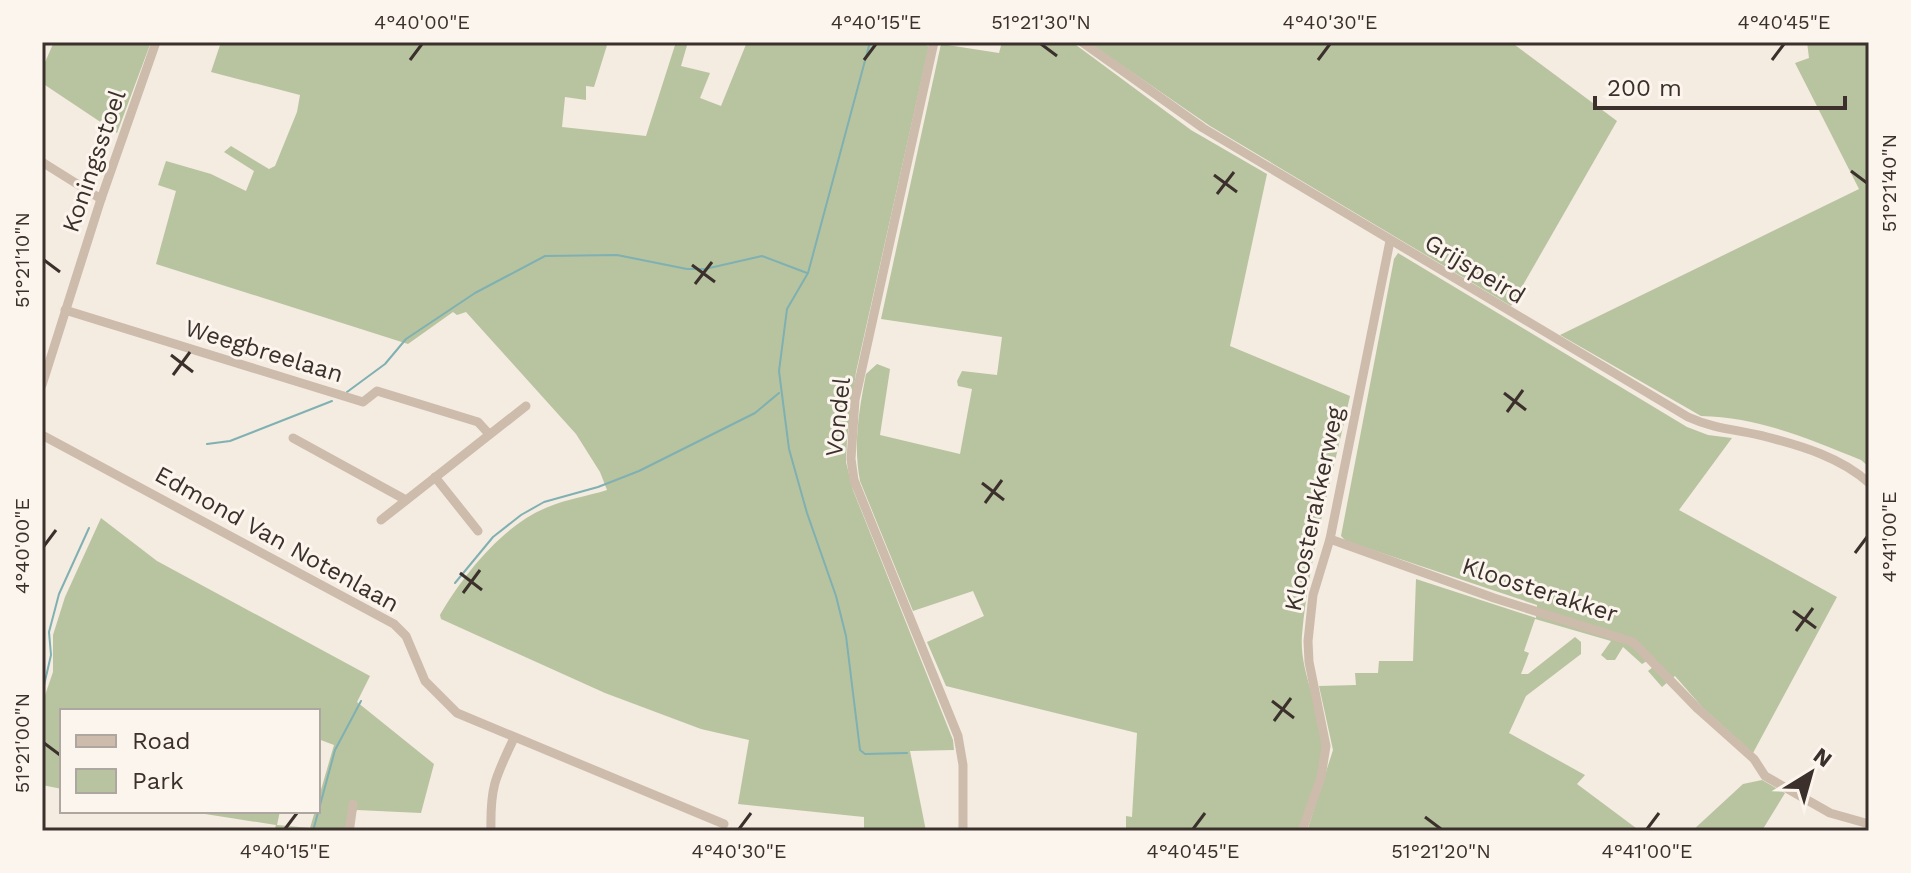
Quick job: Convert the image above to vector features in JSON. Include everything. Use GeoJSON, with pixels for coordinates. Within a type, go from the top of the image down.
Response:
{"type":"FeatureCollection","features":[{"type":"Feature","properties":{"kind":"street","name":"Koningsstoel"},"geometry":{"type":"LineString","coordinates":[[42,385],[101,199],[156,42]]}},
{"type":"Feature","properties":{"kind":"street","name":"Vondel"},"geometry":{"type":"LineString","coordinates":[[934,42],[855,400],[851,459],[854,480],[873,531],[958,736],[963,765],[963,831]]}},
{"type":"Feature","properties":{"kind":"street","name":"Grijspeird"},"geometry":{"type":"LineString","coordinates":[[1082,42],[1203,128],[1688,417],[1708,426],[1768,437],[1826,457],[1846,465],[1869,483]]}},
{"type":"Feature","properties":{"kind":"street"},"geometry":{"type":"LineString","coordinates":[[44,166],[101,199]]}},
{"type":"Feature","properties":{"kind":"street","name":"Kloosterakkerweg"},"geometry":{"type":"LineString","coordinates":[[1302,831],[1325,759],[1324,732],[1308,641],[1313,595],[1330,539],[1390,241]]}},
{"type":"Feature","properties":{"kind":"street","name":"Weegbreelaan"},"geometry":{"type":"LineString","coordinates":[[65,310],[363,402],[377,391],[478,422],[489,434]]}},
{"type":"Feature","properties":{"kind":"street"},"geometry":{"type":"LineString","coordinates":[[381,520],[526,406]]}},
{"type":"Feature","properties":{"kind":"street","name":"Edmond Van Notenlaan"},"geometry":{"type":"LineString","coordinates":[[42,435],[394,624],[406,636],[425,681],[457,713],[724,824]]}},
{"type":"Feature","properties":{"kind":"street"},"geometry":{"type":"LineString","coordinates":[[293,438],[406,500]]}},
{"type":"Feature","properties":{"kind":"street"},"geometry":{"type":"LineString","coordinates":[[435,477],[478,531]]}},
{"type":"Feature","properties":{"kind":"street","name":"Kloosterakker"},"geometry":{"type":"LineString","coordinates":[[1330,539],[1494,598],[1633,642],[1698,709],[1754,759],[1765,776],[1830,813],[1869,824]]}},
{"type":"Feature","properties":{"kind":"street"},"geometry":{"type":"LineString","coordinates":[[491,831],[493,782],[514,738]]}},
{"type":"Feature","properties":{"kind":"street"},"geometry":{"type":"LineString","coordinates":[[347,831],[353,804]]}},
{"type":"Feature","properties":{"kind":"street"},"geometry":{"type":"LineString","coordinates":[[709,831],[712,820]]}},
{"type":"Feature","properties":{"kind":"green space"},"geometry":{"type":"Polygon","coordinates":[[[50,42],[151,42],[117,133],[42,83],[42,69],[53,44],[50,42]]]}},
{"type":"Feature","properties":{"kind":"green space"},"geometry":{"type":"Polygon","coordinates":[[[221,42],[608,42],[594,87],[586,86],[586,100],[565,97],[562,127],[646,136],[676,42],[688,42],[681,66],[710,73],[700,98],[721,106],[747,42],[917,42],[929,46],[856,372],[846,462],[853,490],[953,740],[954,750],[910,751],[926,831],[864,831],[864,817],[738,804],[749,740],[701,729],[605,693],[441,619],[440,615],[449,600],[473,568],[516,525],[548,507],[607,490],[600,472],[576,434],[466,312],[457,315],[453,312],[408,344],[156,264],[176,191],[158,185],[166,161],[211,174],[246,191],[254,171],[224,152],[231,146],[269,169],[275,166],[297,112],[300,95],[211,72],[221,42]]]}},
{"type":"Feature","properties":{"kind":"green space"},"geometry":{"type":"Polygon","coordinates":[[[1002,42],[1072,42],[1191,130],[1267,174],[1230,346],[1350,396],[1305,605],[1302,649],[1321,730],[1323,754],[1311,799],[1298,831],[1126,831],[1126,816],[1132,817],[1137,733],[946,686],[927,642],[984,616],[973,591],[913,611],[860,481],[857,454],[859,414],[866,374],[877,364],[890,369],[880,435],[960,454],[972,389],[958,386],[957,381],[962,371],[997,375],[1002,337],[881,319],[941,44],[999,53],[1002,42]]]}},
{"type":"Feature","properties":{"kind":"green space"},"geometry":{"type":"Polygon","coordinates":[[[1088,42],[1511,42],[1617,121],[1511,306],[1210,126],[1088,42]]]}},
{"type":"Feature","properties":{"kind":"green space"},"geometry":{"type":"Polygon","coordinates":[[[1807,42],[1869,42],[1869,467],[1861,460],[1783,430],[1743,420],[1701,416],[1560,335],[1859,189],[1795,63],[1809,58],[1807,42]]]}},
{"type":"Feature","properties":{"kind":"green space"},"geometry":{"type":"Polygon","coordinates":[[[1398,253],[1687,427],[1708,435],[1732,438],[1679,510],[1837,597],[1753,753],[1702,707],[1675,676],[1662,687],[1648,671],[1653,667],[1647,661],[1642,664],[1623,647],[1615,660],[1607,660],[1601,655],[1611,641],[1535,619],[1524,651],[1529,653],[1521,674],[1528,674],[1575,637],[1581,642],[1581,654],[1526,696],[1509,733],[1585,775],[1577,784],[1640,831],[1307,831],[1333,750],[1319,686],[1356,685],[1355,673],[1378,673],[1379,661],[1413,661],[1416,579],[1536,618],[1537,605],[1346,541],[1341,536],[1394,259],[1398,253]]]}},
{"type":"Feature","properties":{"kind":"green space"},"geometry":{"type":"Polygon","coordinates":[[[101,518],[157,561],[370,676],[357,702],[434,764],[421,813],[357,810],[343,831],[274,831],[276,825],[199,813],[280,813],[277,825],[310,828],[314,813],[320,813],[320,793],[334,745],[320,740],[320,709],[60,709],[60,789],[42,785],[42,704],[53,672],[53,635],[65,597],[101,518]]]}},
{"type":"Feature","properties":{"kind":"green space"},"geometry":{"type":"Polygon","coordinates":[[[1762,780],[1785,793],[1763,829],[1765,831],[1692,831],[1743,784],[1762,780]]]}},
{"type":"Feature","properties":{"kind":"waterway"},"geometry":{"type":"LineString","coordinates":[[870,42],[808,273],[787,309],[779,371],[789,449],[846,636],[860,750],[865,754],[907,753]]}},
{"type":"Feature","properties":{"kind":"waterway"},"geometry":{"type":"LineString","coordinates":[[347,392],[385,364],[406,339],[475,293],[545,256],[617,255],[687,269],[705,269],[762,256],[807,273]]}},
{"type":"Feature","properties":{"kind":"waterway"},"geometry":{"type":"LineString","coordinates":[[455,583],[493,537],[521,515],[544,502],[598,487],[639,471],[755,413],[779,393]]}},
{"type":"Feature","properties":{"kind":"waterway"},"geometry":{"type":"LineString","coordinates":[[207,444],[230,441],[332,401]]}},
{"type":"Feature","properties":{"kind":"waterway"},"geometry":{"type":"LineString","coordinates":[[42,694],[51,655],[49,632],[59,594],[89,528]]}},
{"type":"Feature","properties":{"kind":"waterway"},"geometry":{"type":"LineString","coordinates":[[320,805],[335,750],[361,701]]}},
{"type":"Feature","properties":{"kind":"waterway"},"geometry":{"type":"LineString","coordinates":[[313,831],[318,813]]}},
{"type":"Feature","properties":{"kind":"waterway"},"geometry":{"type":"LineString","coordinates":[[278,831],[296,831]]}}]}
